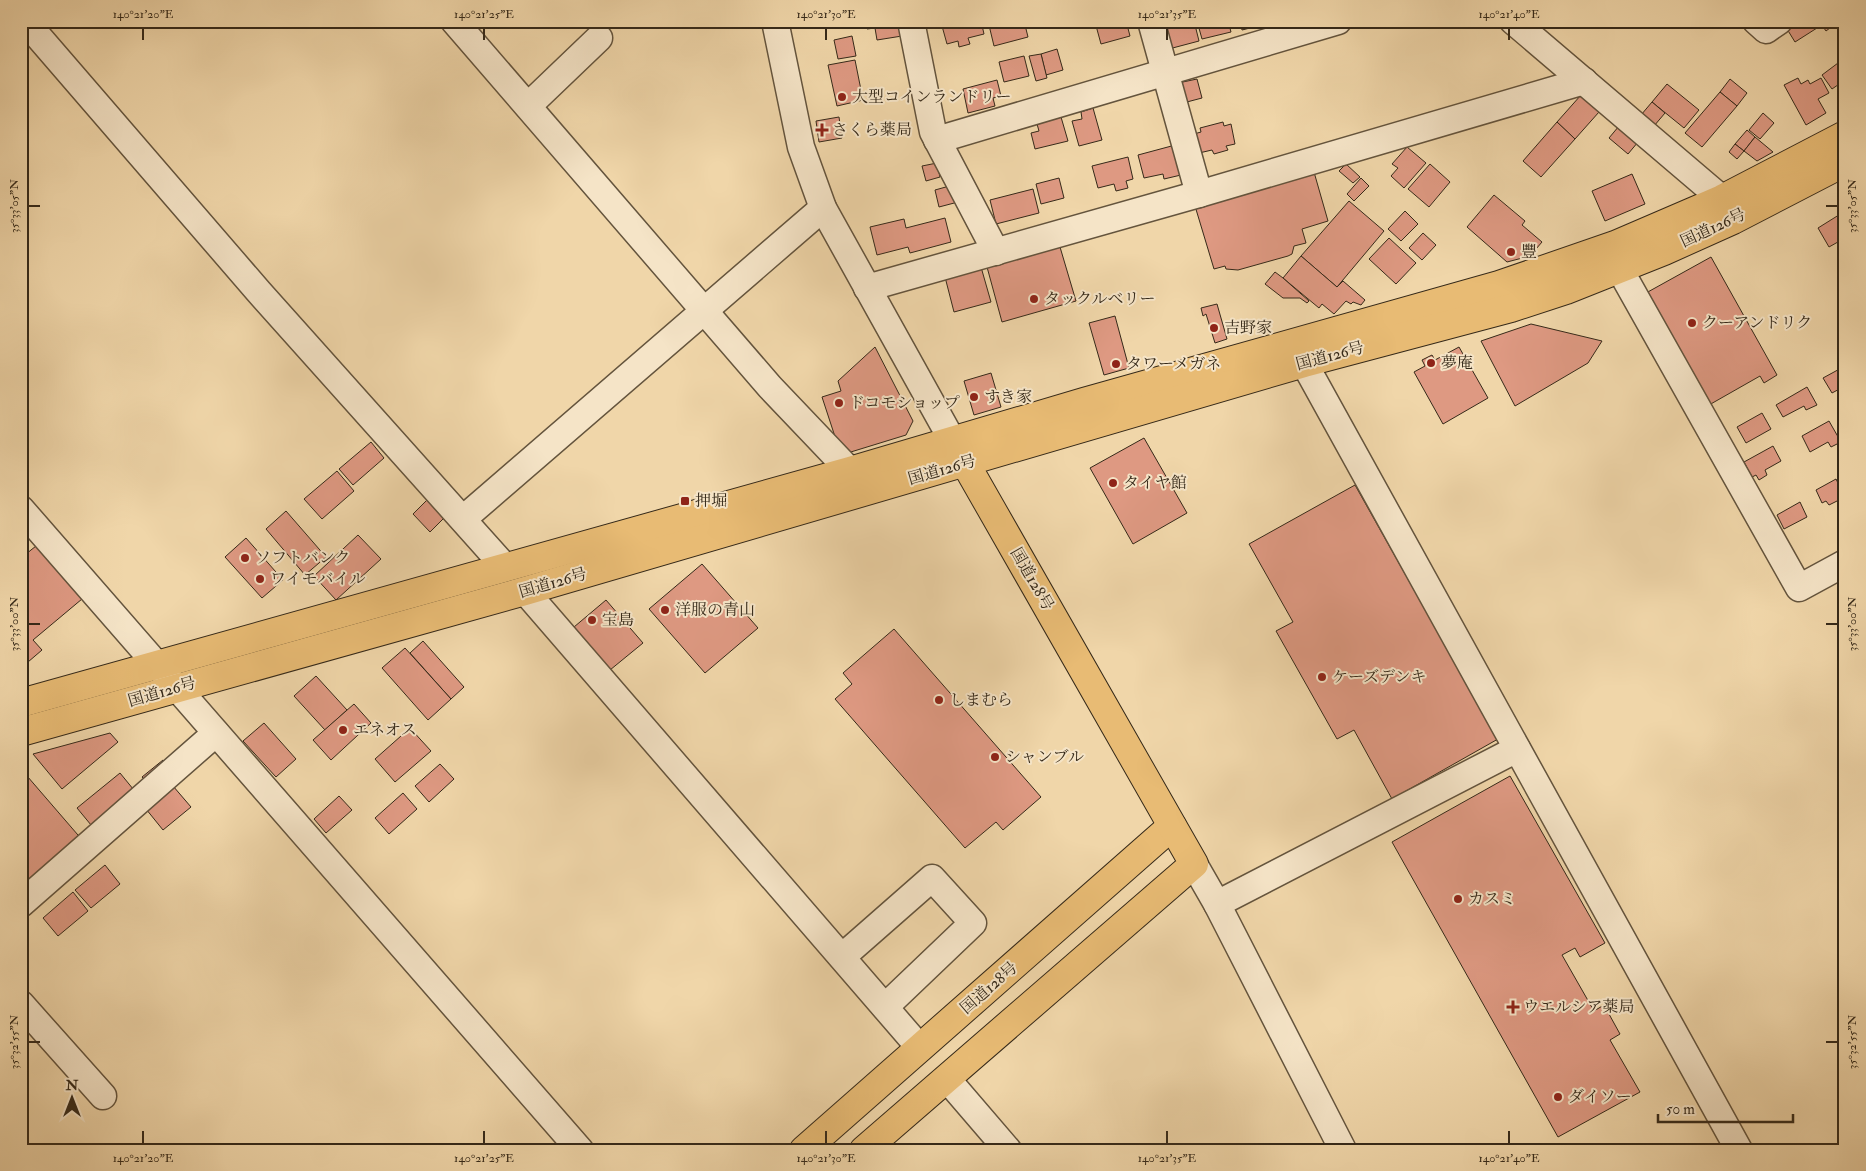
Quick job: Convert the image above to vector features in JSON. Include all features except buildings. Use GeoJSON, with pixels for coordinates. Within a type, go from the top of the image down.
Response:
{"type":"FeatureCollection","features":[{"type":"Feature","properties":{"kind":"highway","name":"国道126号"},"geometry":{"type":"LineString","coordinates":[[21,732],[525,591],[959,452],[1499,285],[1614,245],[1722,199],[1845,135]]}},
{"type":"Feature","properties":{"kind":"highway","name":"国道126号"},"geometry":{"type":"LineString","coordinates":[[21,704],[850,471],[959,452],[1511,308],[1566,290],[1664,251],[1732,220],[1845,162]]}},
{"type":"Feature","properties":{"kind":"highway","name":"国道128号"},"geometry":{"type":"LineString","coordinates":[[959,452],[1194,864]]}},
{"type":"Feature","properties":{"kind":"highway","name":"国道128号"},"geometry":{"type":"LineString","coordinates":[[804,1150],[1172,826]]}},
{"type":"Feature","properties":{"kind":"highway"},"geometry":{"type":"LineString","coordinates":[[864,1150],[1194,864]]}},
{"type":"Feature","properties":{"kind":"highway"},"geometry":{"type":"LineString","coordinates":[[920,1048],[947,1079]]}},
{"type":"Feature","properties":{"kind":"street"},"geometry":{"type":"LineString","coordinates":[[25,21],[259,292],[505,567]]}},
{"type":"Feature","properties":{"kind":"street"},"geometry":{"type":"LineString","coordinates":[[454,21],[705,309],[770,387],[850,471]]}},
{"type":"Feature","properties":{"kind":"street"},"geometry":{"type":"LineString","coordinates":[[775,21],[801,147],[823,208],[959,452]]}},
{"type":"Feature","properties":{"kind":"street"},"geometry":{"type":"LineString","coordinates":[[911,21],[933,132],[996,252]]}},
{"type":"Feature","properties":{"kind":"street"},"geometry":{"type":"LineString","coordinates":[[1151,21],[1199,194]]}},
{"type":"Feature","properties":{"kind":"street"},"geometry":{"type":"LineString","coordinates":[[938,140],[1338,21]]}},
{"type":"Feature","properties":{"kind":"street"},"geometry":{"type":"LineString","coordinates":[[1513,21],[1722,199]]}},
{"type":"Feature","properties":{"kind":"street"},"geometry":{"type":"LineString","coordinates":[[1756,21],[1766,30],[1778,21]]}},
{"type":"Feature","properties":{"kind":"street"},"geometry":{"type":"LineString","coordinates":[[528,106],[599,38]]}},
{"type":"Feature","properties":{"kind":"street"},"geometry":{"type":"LineString","coordinates":[[867,288],[1199,194],[1584,81]]}},
{"type":"Feature","properties":{"kind":"street"},"geometry":{"type":"LineString","coordinates":[[463,519],[823,208]]}},
{"type":"Feature","properties":{"kind":"street"},"geometry":{"type":"LineString","coordinates":[[1619,268],[1799,588],[1845,563]]}},
{"type":"Feature","properties":{"kind":"street"},"geometry":{"type":"LineString","coordinates":[[1304,363],[1739,1150]]}},
{"type":"Feature","properties":{"kind":"street"},"geometry":{"type":"LineString","coordinates":[[21,509],[580,1150]]}},
{"type":"Feature","properties":{"kind":"street"},"geometry":{"type":"LineString","coordinates":[[525,591],[920,1048]]}},
{"type":"Feature","properties":{"kind":"street"},"geometry":{"type":"LineString","coordinates":[[21,904],[216,733]]}},
{"type":"Feature","properties":{"kind":"street"},"geometry":{"type":"LineString","coordinates":[[1217,904],[1517,749]]}},
{"type":"Feature","properties":{"kind":"street"},"geometry":{"type":"LineString","coordinates":[[1194,864],[1217,904],[1343,1150]]}},
{"type":"Feature","properties":{"kind":"street"},"geometry":{"type":"LineString","coordinates":[[842,957],[932,878],[973,923],[885,1007]]}},
{"type":"Feature","properties":{"kind":"street"},"geometry":{"type":"LineString","coordinates":[[21,1004],[103,1096]]}},
{"type":"Feature","properties":{"kind":"street"},"geometry":{"type":"LineString","coordinates":[[947,1079],[1008,1150]]}},
{"type":"Feature","properties":{"kind":"place","name":"大型コインランドリー"},"geometry":{"type":"Point","coordinates":[842,97]}},
{"type":"Feature","properties":{"kind":"place","name":"さくら薬局"},"geometry":{"type":"Point","coordinates":[822,130]}},
{"type":"Feature","properties":{"kind":"place","name":"豐"},"geometry":{"type":"Point","coordinates":[1511,252]}},
{"type":"Feature","properties":{"kind":"place","name":"タックルベリー"},"geometry":{"type":"Point","coordinates":[1034,299]}},
{"type":"Feature","properties":{"kind":"place","name":"クーアンドリク"},"geometry":{"type":"Point","coordinates":[1692,323]}},
{"type":"Feature","properties":{"kind":"place","name":"吉野家"},"geometry":{"type":"Point","coordinates":[1214,328]}},
{"type":"Feature","properties":{"kind":"place","name":"夢庵"},"geometry":{"type":"Point","coordinates":[1431,363]}},
{"type":"Feature","properties":{"kind":"place","name":"タワーメガネ"},"geometry":{"type":"Point","coordinates":[1116,364]}},
{"type":"Feature","properties":{"kind":"place","name":"すき家"},"geometry":{"type":"Point","coordinates":[974,397]}},
{"type":"Feature","properties":{"kind":"place","name":"ドコモショップ"},"geometry":{"type":"Point","coordinates":[839,403]}},
{"type":"Feature","properties":{"kind":"place","name":"タイヤ館"},"geometry":{"type":"Point","coordinates":[1113,483]}},
{"type":"Feature","properties":{"kind":"place","name":"押堀"},"geometry":{"type":"Point","coordinates":[685,501]}},
{"type":"Feature","properties":{"kind":"place","name":"ソフトバンク"},"geometry":{"type":"Point","coordinates":[245,558]}},
{"type":"Feature","properties":{"kind":"place","name":"ワイモバイル"},"geometry":{"type":"Point","coordinates":[260,579]}},
{"type":"Feature","properties":{"kind":"place","name":"洋服の青山"},"geometry":{"type":"Point","coordinates":[665,610]}},
{"type":"Feature","properties":{"kind":"place","name":"宝島"},"geometry":{"type":"Point","coordinates":[592,620]}},
{"type":"Feature","properties":{"kind":"place","name":"ケーズデンキ"},"geometry":{"type":"Point","coordinates":[1322,677]}},
{"type":"Feature","properties":{"kind":"place","name":"しまむら"},"geometry":{"type":"Point","coordinates":[939,700]}},
{"type":"Feature","properties":{"kind":"place","name":"エネオス"},"geometry":{"type":"Point","coordinates":[343,730]}},
{"type":"Feature","properties":{"kind":"place","name":"シャンブル"},"geometry":{"type":"Point","coordinates":[995,757]}},
{"type":"Feature","properties":{"kind":"place","name":"カスミ"},"geometry":{"type":"Point","coordinates":[1458,899]}},
{"type":"Feature","properties":{"kind":"place","name":"ウエルシア薬局"},"geometry":{"type":"Point","coordinates":[1513,1007]}},
{"type":"Feature","properties":{"kind":"place","name":"ダイソー"},"geometry":{"type":"Point","coordinates":[1558,1097]}}]}
